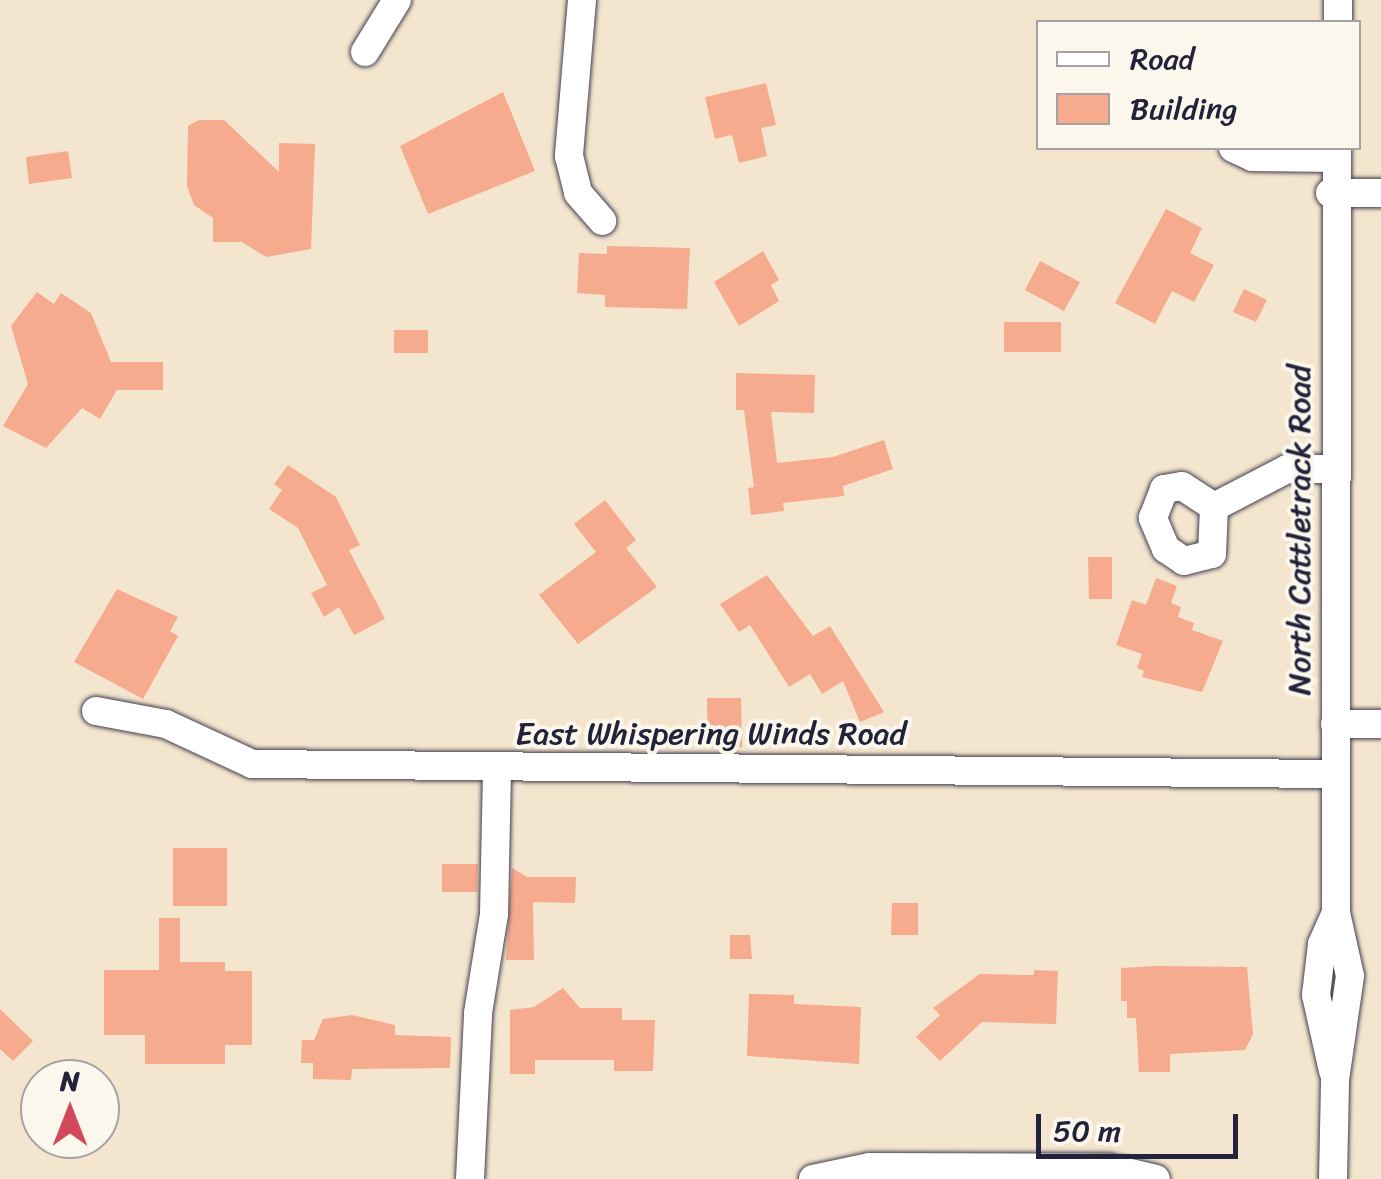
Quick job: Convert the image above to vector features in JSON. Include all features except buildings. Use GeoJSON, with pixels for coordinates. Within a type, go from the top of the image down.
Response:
{"type":"FeatureCollection","features":[{"type":"Feature","properties":{"kind":"street"},"geometry":{"type":"LineString","coordinates":[[366,52],[397,0]]}},
{"type":"Feature","properties":{"kind":"street"},"geometry":{"type":"LineString","coordinates":[[582,0],[569,156],[578,192],[602,221]]}},
{"type":"Feature","properties":{"kind":"street"},"geometry":{"type":"LineString","coordinates":[[1238,150],[1252,157],[1337,152]]}},
{"type":"Feature","properties":{"kind":"street","name":"North Cattletrack Road"},"geometry":{"type":"LineString","coordinates":[[1333,1179],[1335,1080],[1350,976],[1336,913],[1337,152]]}},
{"type":"Feature","properties":{"kind":"street"},"geometry":{"type":"LineString","coordinates":[[1334,192],[1381,194]]}},
{"type":"Feature","properties":{"kind":"street"},"geometry":{"type":"LineString","coordinates":[[1214,507],[1287,469],[1334,469]]}},
{"type":"Feature","properties":{"kind":"street","name":"East Whispering Winds Road"},"geometry":{"type":"LineString","coordinates":[[96,712],[166,724],[252,764],[1336,774]]}},
{"type":"Feature","properties":{"kind":"street"},"geometry":{"type":"LineString","coordinates":[[1335,724],[1381,724]]}},
{"type":"Feature","properties":{"kind":"street"},"geometry":{"type":"LineString","coordinates":[[470,1179],[478,1013],[494,914],[498,768]]}},
{"type":"Feature","properties":{"kind":"street"},"geometry":{"type":"LineString","coordinates":[[813,1179],[870,1167],[1109,1168],[1156,1179]]}}]}
